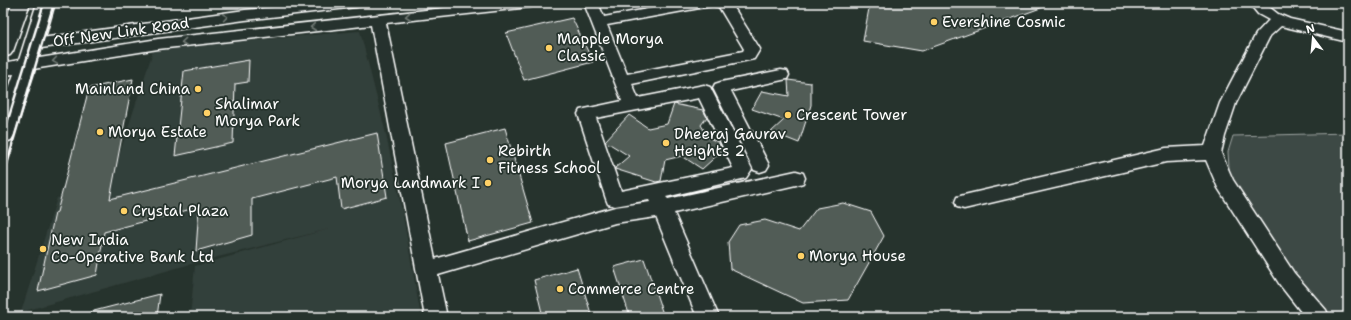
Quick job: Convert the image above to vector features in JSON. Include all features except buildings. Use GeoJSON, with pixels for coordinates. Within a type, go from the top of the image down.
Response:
{"type":"FeatureCollection","features":[{"type":"Feature","properties":{"kind":"main road"},"geometry":{"type":"LineString","coordinates":[[3,50],[20,3]]}},
{"type":"Feature","properties":{"kind":"main road"},"geometry":{"type":"LineString","coordinates":[[3,135],[34,44],[46,3]]}},
{"type":"Feature","properties":{"kind":"main road","name":"Off New Link Road"},"geometry":{"type":"LineString","coordinates":[[3,50],[34,44]]}},
{"type":"Feature","properties":{"kind":"main road"},"geometry":{"type":"LineString","coordinates":[[3,69],[26,65]]}},
{"type":"Feature","properties":{"kind":"street","name":"Off New Link Road"},"geometry":{"type":"LineString","coordinates":[[34,44],[331,4],[356,3]]}},
{"type":"Feature","properties":{"kind":"street"},"geometry":{"type":"LineString","coordinates":[[26,65],[158,44],[530,3]]}},
{"type":"Feature","properties":{"kind":"street"},"geometry":{"type":"LineString","coordinates":[[591,3],[632,105]]}},
{"type":"Feature","properties":{"kind":"street"},"geometry":{"type":"LineString","coordinates":[[599,22],[705,3]]}},
{"type":"Feature","properties":{"kind":"street"},"geometry":{"type":"LineString","coordinates":[[622,80],[748,55],[752,49],[724,4],[720,3]]}},
{"type":"Feature","properties":{"kind":"street"},"geometry":{"type":"LineString","coordinates":[[1256,3],[1260,8],[1278,20],[1348,37]]}},
{"type":"Feature","properties":{"kind":"street"},"geometry":{"type":"LineString","coordinates":[[378,20],[436,317]]}},
{"type":"Feature","properties":{"kind":"street"},"geometry":{"type":"LineString","coordinates":[[1278,20],[1264,34],[1228,103],[1216,136],[1212,153],[1226,183],[1287,279],[1318,317]]}},
{"type":"Feature","properties":{"kind":"street"},"geometry":{"type":"LineString","coordinates":[[781,76],[586,114],[615,199],[659,200],[796,178]]}},
{"type":"Feature","properties":{"kind":"street"},"geometry":{"type":"LineString","coordinates":[[721,88],[760,165]]}},
{"type":"Feature","properties":{"kind":"street"},"geometry":{"type":"LineString","coordinates":[[427,270],[615,215],[740,173],[743,169],[704,91]]}},
{"type":"Feature","properties":{"kind":"street"},"geometry":{"type":"LineString","coordinates":[[964,202],[1166,155],[1184,153],[1212,153]]}},
{"type":"Feature","properties":{"kind":"street"},"geometry":{"type":"LineString","coordinates":[[659,200],[708,317]]}},
{"type":"Feature","properties":{"kind":"shaded area"},"geometry":{"type":"Polygon","coordinates":[[[360,31],[385,130],[402,210],[421,317],[190,317],[195,266],[329,229],[198,262],[21,312],[57,198],[109,186],[154,48],[360,31]]]}},
{"type":"Feature","properties":{"kind":"shaded area"},"geometry":{"type":"Polygon","coordinates":[[[1348,133],[1348,317],[1324,317],[1230,183],[1228,152],[1233,136],[1348,133]]]}},
{"type":"Feature","properties":{"kind":"railway"},"geometry":{"type":"LineString","coordinates":[[3,136],[44,3]]}},
{"type":"Feature","properties":{"kind":"railway"},"geometry":{"type":"LineString","coordinates":[[12,145],[54,3]]}},
{"type":"Feature","properties":{"kind":"railway"},"geometry":{"type":"LineString","coordinates":[[3,176],[13,144]]}},
{"type":"Feature","properties":{"kind":"place","name":"Evershine Cosmic"},"geometry":{"type":"Point","coordinates":[934,22]}},
{"type":"Feature","properties":{"kind":"place","name":"Mapple Morya Classic"},"geometry":{"type":"Point","coordinates":[549,48]}},
{"type":"Feature","properties":{"kind":"place","name":"Mainland China"},"geometry":{"type":"Point","coordinates":[198,89]}},
{"type":"Feature","properties":{"kind":"place","name":"Shalimar Morya Park"},"geometry":{"type":"Point","coordinates":[207,113]}},
{"type":"Feature","properties":{"kind":"place","name":"Crescent Tower"},"geometry":{"type":"Point","coordinates":[788,115]}},
{"type":"Feature","properties":{"kind":"place","name":"Morya Estate"},"geometry":{"type":"Point","coordinates":[100,132]}},
{"type":"Feature","properties":{"kind":"place","name":"Dheeraj Gaurav Heights 2"},"geometry":{"type":"Point","coordinates":[666,143]}},
{"type":"Feature","properties":{"kind":"place","name":"Rebirth Fitness School"},"geometry":{"type":"Point","coordinates":[490,160]}},
{"type":"Feature","properties":{"kind":"place","name":"Morya Landmark I"},"geometry":{"type":"Point","coordinates":[488,183]}},
{"type":"Feature","properties":{"kind":"place","name":"Crystal Plaza"},"geometry":{"type":"Point","coordinates":[124,211]}},
{"type":"Feature","properties":{"kind":"place","name":"New India Co-Operative Bank Ltd"},"geometry":{"type":"Point","coordinates":[43,249]}},
{"type":"Feature","properties":{"kind":"place","name":"Morya House"},"geometry":{"type":"Point","coordinates":[801,256]}},
{"type":"Feature","properties":{"kind":"place","name":"Commerce Centre"},"geometry":{"type":"Point","coordinates":[560,289]}}]}
